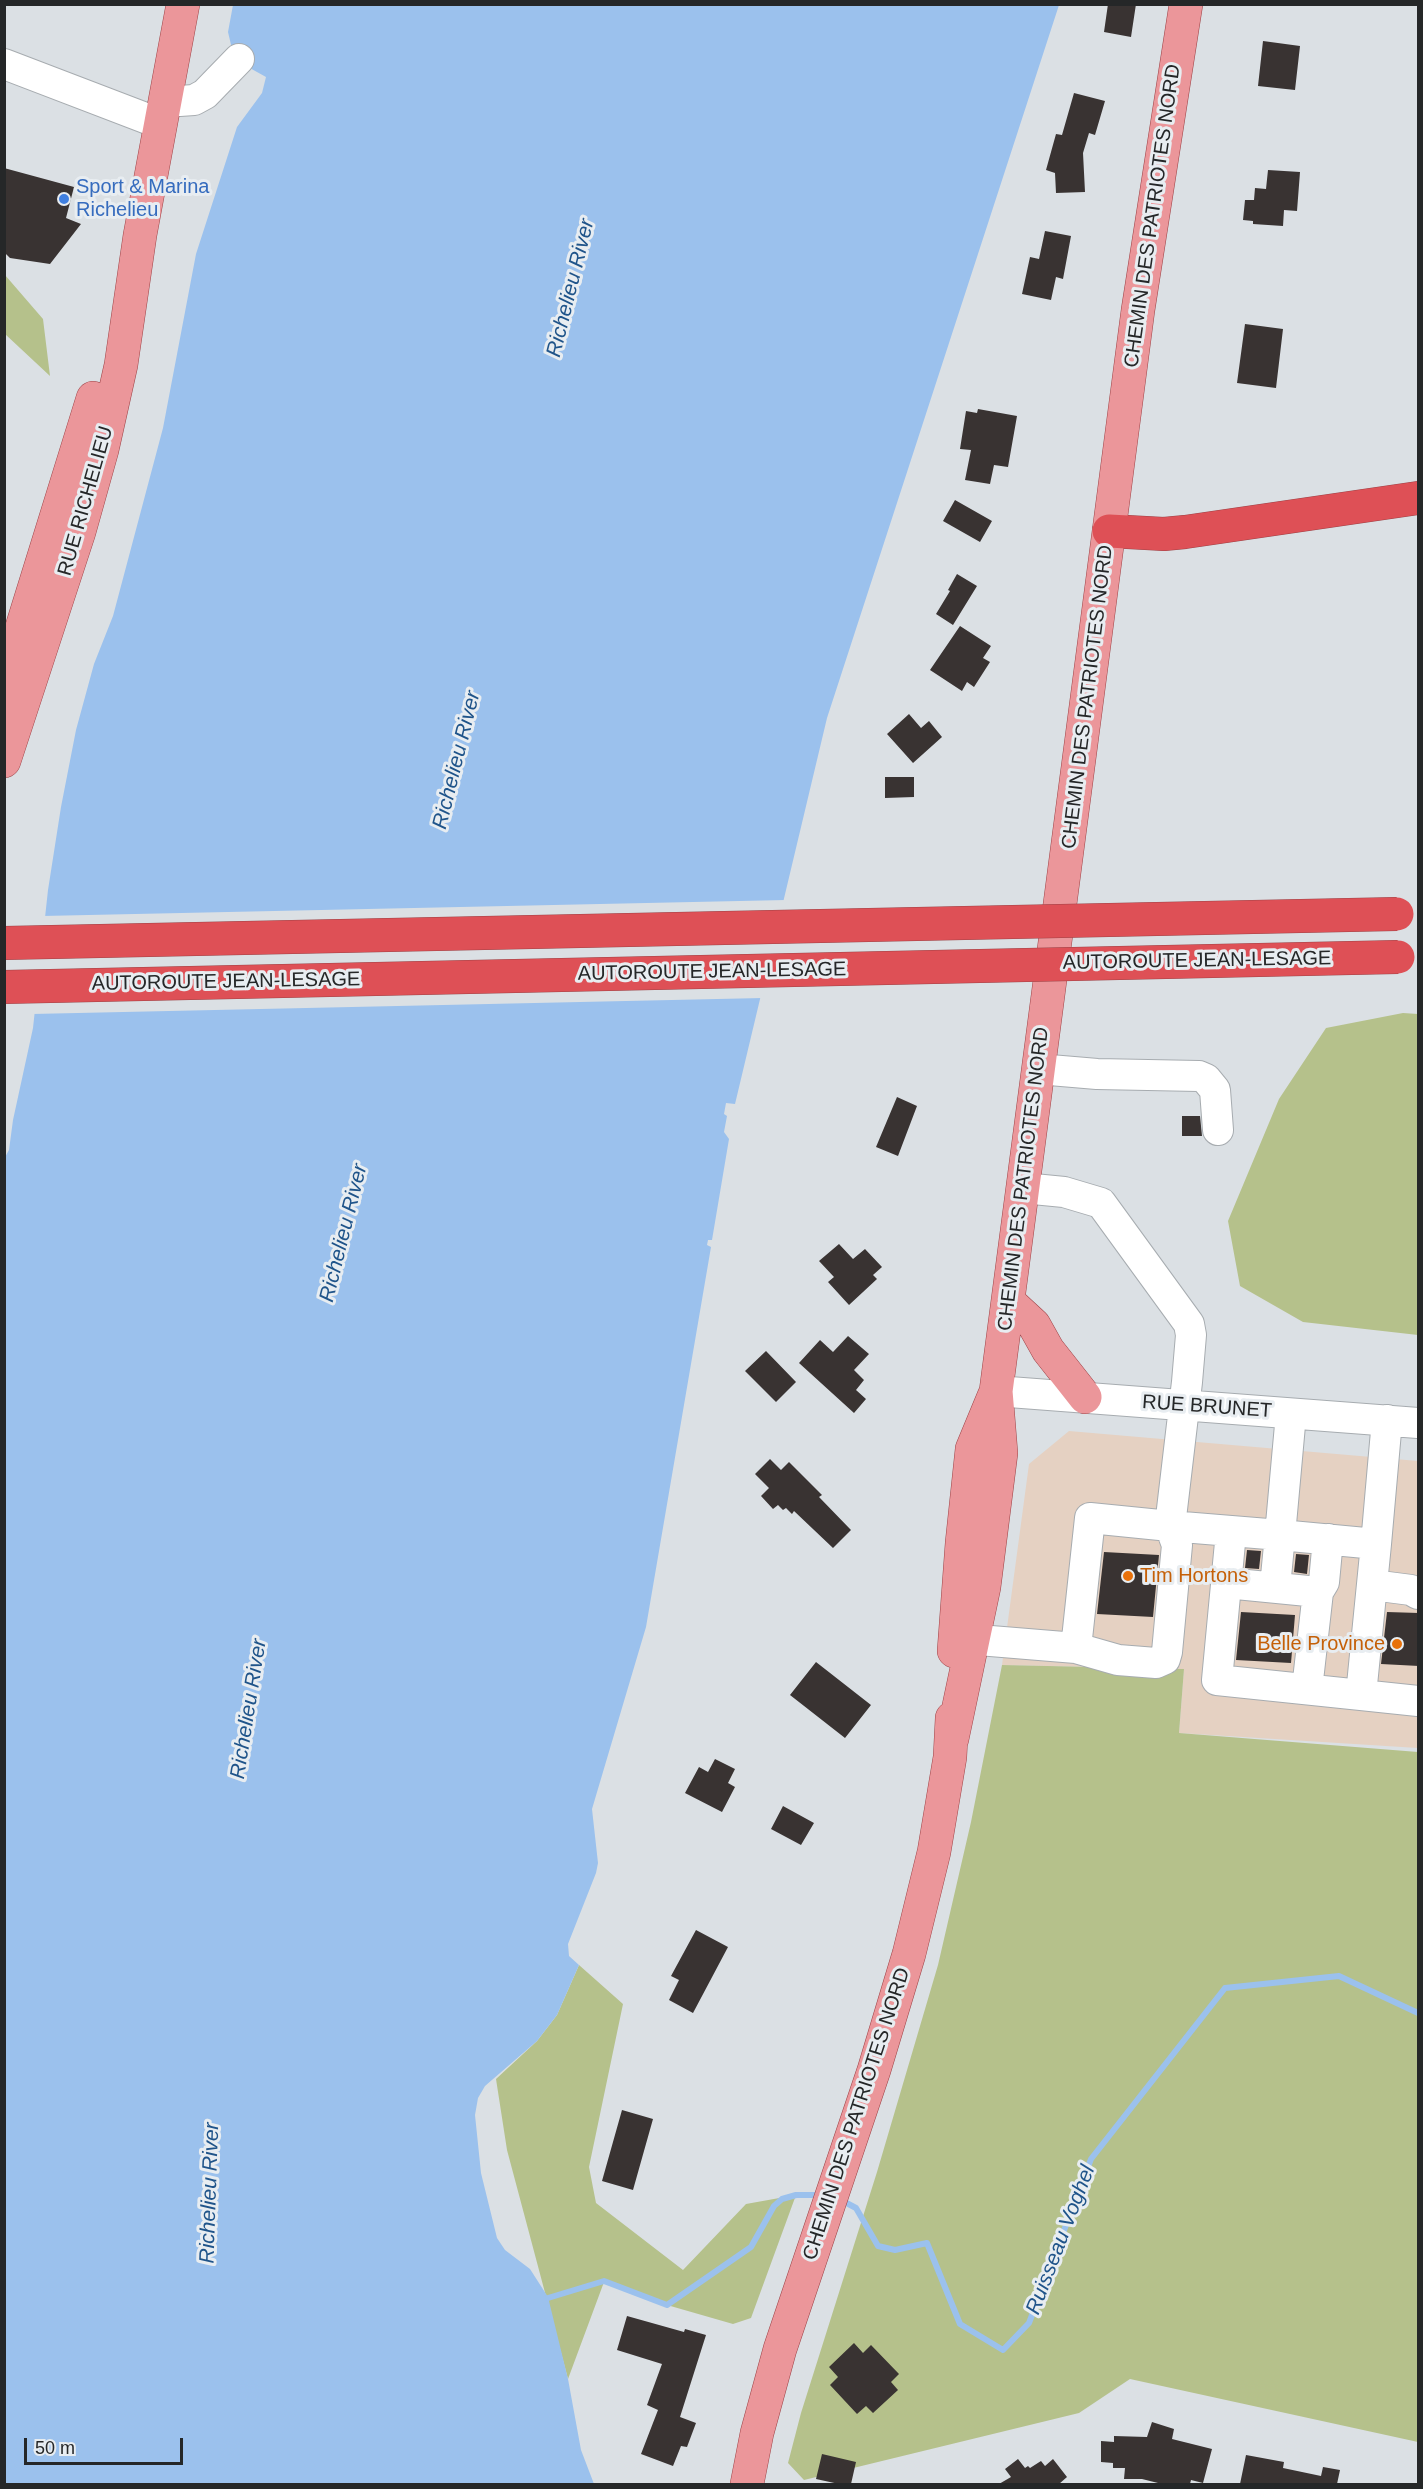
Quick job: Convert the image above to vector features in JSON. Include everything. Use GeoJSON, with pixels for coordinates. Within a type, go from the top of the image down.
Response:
{"type":"FeatureCollection","features":[{"type":"Feature","properties":{"kind":"highway"},"geometry":{"type":"LineString","coordinates":[[1109,531],[1164,534],[1185,532],[1419,498]]}},
{"type":"Feature","properties":{"kind":"highway"},"geometry":{"type":"LineString","coordinates":[[4,943],[1408,913]]}},
{"type":"Feature","properties":{"kind":"highway","name":"AUTOROUTE JEAN-LESAGE"},"geometry":{"type":"LineString","coordinates":[[4,987],[1408,957]]}},
{"type":"Feature","properties":{"kind":"main road","name":"RUE RICHELIEU"},"geometry":{"type":"LineString","coordinates":[[8,740],[75,543],[102,450],[121,364],[140,235],[183,4]]}},
{"type":"Feature","properties":{"kind":"main road","name":"CHEMIN DES PATRIOTES NORD"},"geometry":{"type":"LineString","coordinates":[[747,2484],[751,2456],[771,2381],[877,2060],[914,1937],[934,1852],[964,1639],[972,1449],[996,1391],[1138,310],[1186,4]]}},
{"type":"Feature","properties":{"kind":"main road","name":"RUE RICHELIEU"},"geometry":{"type":"LineString","coordinates":[[4,686],[80,444],[140,235]]}},
{"type":"Feature","properties":{"kind":"main road"},"geometry":{"type":"LineString","coordinates":[[1008,1301],[1034,1324],[1048,1350],[1085,1397]]}},
{"type":"Feature","properties":{"kind":"street"},"geometry":{"type":"LineString","coordinates":[[4,64],[163,113],[205,94],[239,59]]}},
{"type":"Feature","properties":{"kind":"street"},"geometry":{"type":"LineString","coordinates":[[1038,1070],[1199,1076],[1206,1079],[1215,1090],[1218,1130]]}},
{"type":"Feature","properties":{"kind":"street"},"geometry":{"type":"LineString","coordinates":[[964,1639],[1076,1648],[1118,1660],[1156,1663],[1165,1659],[1167,1652],[1177,1545],[1170,1526],[1191,1335],[1189,1324],[1104,1206],[1098,1201],[1064,1192],[1023,1188]]}},
{"type":"Feature","properties":{"kind":"street","name":"RUE BRUNET"},"geometry":{"type":"LineString","coordinates":[[996,1391],[1419,1423]]}},
{"type":"Feature","properties":{"kind":"street"},"geometry":{"type":"LineString","coordinates":[[1275,1587],[1291,1414]]}},
{"type":"Feature","properties":{"kind":"street"},"geometry":{"type":"LineString","coordinates":[[1361,1695],[1387,1420]]}},
{"type":"Feature","properties":{"kind":"street"},"geometry":{"type":"LineString","coordinates":[[1076,1648],[1090,1518],[1376,1544]]}},
{"type":"Feature","properties":{"kind":"street"},"geometry":{"type":"LineString","coordinates":[[1231,1532],[1217,1680],[1419,1701]]}},
{"type":"Feature","properties":{"kind":"street"},"geometry":{"type":"LineString","coordinates":[[1307,1689],[1318,1592],[1324,1582],[1328,1539]]}},
{"type":"Feature","properties":{"kind":"street"},"geometry":{"type":"LineString","coordinates":[[1226,1583],[1318,1592]]}},
{"type":"Feature","properties":{"kind":"street"},"geometry":{"type":"LineString","coordinates":[[1372,1585],[1411,1590],[1419,1594]]}},
{"type":"Feature","properties":{"kind":"street"},"geometry":{"type":"LineString","coordinates":[[1076,1648],[1114,1640],[1137,1642]]}},
{"type":"Feature","properties":{"kind":"shaded area"},"geometry":{"type":"Polygon","coordinates":[[[1069,1431],[1418,1461],[1418,1748],[1179,1733],[1184,1669],[1002,1665],[1029,1464],[1069,1431]]]}},
{"type":"Feature","properties":{"kind":"green space"},"geometry":{"type":"Polygon","coordinates":[[[5,275],[43,319],[50,376],[5,334],[5,275]]]}},
{"type":"Feature","properties":{"kind":"green space"},"geometry":{"type":"Polygon","coordinates":[[[1403,1013],[1418,1014],[1418,1335],[1303,1322],[1240,1286],[1228,1221],[1279,1099],[1326,1028],[1403,1013]]]}},
{"type":"Feature","properties":{"kind":"green space"},"geometry":{"type":"Polygon","coordinates":[[[1002,1665],[1184,1669],[1179,1733],[1418,1752],[1418,2442],[1130,2379],[1079,2413],[804,2480],[788,2463],[801,2413],[877,2172],[938,1965],[971,1822],[1002,1665]]]}},
{"type":"Feature","properties":{"kind":"green space"},"geometry":{"type":"Polygon","coordinates":[[[579,1965],[623,2004],[589,2167],[596,2203],[683,2270],[746,2204],[796,2195],[751,2318],[733,2324],[667,2305],[604,2282],[568,2379],[507,2150],[496,2079],[537,2041],[557,2015],[579,1965]]]}},
{"type":"Feature","properties":{"kind":"water","name":"Richelieu River"},"geometry":{"type":"Polygon","coordinates":[[[233,5],[1059,5],[827,718],[735,1104],[726,1103],[724,1114],[727,1116],[724,1132],[729,1139],[712,1240],[708,1240],[707,1245],[711,1247],[646,1627],[592,1809],[598,1863],[596,1873],[568,1944],[569,1956],[579,1965],[557,2015],[537,2041],[485,2086],[478,2098],[475,2115],[481,2173],[497,2238],[505,2250],[530,2269],[548,2297],[568,2379],[581,2450],[594,2484],[5,2484],[4,1159],[9,1150],[13,1120],[33,1028],[48,890],[76,730],[94,664],[113,616],[163,428],[196,254],[237,127],[262,93],[266,77],[248,67],[232,49],[228,32],[233,5]]]}},
{"type":"Feature","properties":{"kind":"pier"},"geometry":{"type":"Polygon","coordinates":[[[786,900],[763,998],[32,1014],[42,916],[786,900]]]}},
{"type":"Feature","properties":{"kind":"building"},"geometry":{"type":"Polygon","coordinates":[[[1108,4],[1136,4],[1131,37],[1104,32],[1108,4]]]}},
{"type":"Feature","properties":{"kind":"building"},"geometry":{"type":"Polygon","coordinates":[[[1263,41],[1300,46],[1295,90],[1258,86],[1263,41]]]}},
{"type":"Feature","properties":{"kind":"building"},"geometry":{"type":"Polygon","coordinates":[[[1074,93],[1105,101],[1095,135],[1089,133],[1083,153],[1085,192],[1056,193],[1055,173],[1046,170],[1056,134],[1062,135],[1074,93]]]}},
{"type":"Feature","properties":{"kind":"building"},"geometry":{"type":"Polygon","coordinates":[[[4,168],[74,187],[66,218],[81,224],[50,264],[10,258],[4,252],[4,168]]]}},
{"type":"Feature","properties":{"kind":"building"},"geometry":{"type":"Polygon","coordinates":[[[1268,170],[1300,172],[1297,211],[1284,210],[1283,226],[1253,224],[1253,221],[1243,220],[1245,200],[1254,200],[1255,188],[1266,189],[1268,170]]]}},
{"type":"Feature","properties":{"kind":"building"},"geometry":{"type":"Polygon","coordinates":[[[1045,231],[1071,236],[1063,279],[1056,277],[1051,300],[1022,294],[1030,257],[1039,259],[1045,231]]]}},
{"type":"Feature","properties":{"kind":"building"},"geometry":{"type":"Polygon","coordinates":[[[1245,324],[1283,329],[1276,388],[1237,383],[1245,324]]]}},
{"type":"Feature","properties":{"kind":"building"},"geometry":{"type":"Polygon","coordinates":[[[978,409],[1017,416],[1008,467],[994,465],[990,484],[965,480],[971,450],[960,449],[966,411],[977,413],[978,409]]]}},
{"type":"Feature","properties":{"kind":"building"},"geometry":{"type":"Polygon","coordinates":[[[955,500],[992,521],[980,542],[943,521],[955,500]]]}},
{"type":"Feature","properties":{"kind":"building"},"geometry":{"type":"Polygon","coordinates":[[[957,574],[977,586],[953,625],[936,614],[957,574]]]}},
{"type":"Feature","properties":{"kind":"building"},"geometry":{"type":"Polygon","coordinates":[[[960,626],[991,646],[983,658],[990,662],[974,687],[967,682],[962,691],[930,670],[960,626]]]}},
{"type":"Feature","properties":{"kind":"building"},"geometry":{"type":"Polygon","coordinates":[[[909,714],[921,728],[929,721],[942,737],[913,763],[887,734],[909,714]]]}},
{"type":"Feature","properties":{"kind":"building"},"geometry":{"type":"Polygon","coordinates":[[[885,777],[914,777],[914,797],[885,798],[885,777]]]}},
{"type":"Feature","properties":{"kind":"building"},"geometry":{"type":"Polygon","coordinates":[[[897,1097],[917,1106],[898,1156],[876,1147],[897,1097]]]}},
{"type":"Feature","properties":{"kind":"building"},"geometry":{"type":"Polygon","coordinates":[[[1182,1116],[1200,1116],[1202,1136],[1182,1136],[1182,1116]]]}},
{"type":"Feature","properties":{"kind":"building"},"geometry":{"type":"Polygon","coordinates":[[[839,1244],[853,1259],[865,1249],[882,1267],[873,1275],[877,1279],[849,1305],[828,1282],[834,1277],[819,1261],[839,1244]]]}},
{"type":"Feature","properties":{"kind":"building"},"geometry":{"type":"Polygon","coordinates":[[[848,1336],[869,1354],[854,1370],[864,1380],[856,1390],[866,1399],[854,1413],[799,1363],[820,1340],[833,1352],[848,1336]]]}},
{"type":"Feature","properties":{"kind":"building"},"geometry":{"type":"Polygon","coordinates":[[[766,1351],[796,1382],[776,1402],[745,1371],[766,1351]]]}},
{"type":"Feature","properties":{"kind":"building"},"geometry":{"type":"Polygon","coordinates":[[[770,1459],[781,1470],[789,1462],[822,1495],[819,1497],[851,1530],[833,1548],[794,1511],[792,1514],[786,1508],[783,1510],[778,1505],[773,1509],[761,1496],[769,1488],[755,1474],[770,1459]]]}},
{"type":"Feature","properties":{"kind":"building"},"geometry":{"type":"Polygon","coordinates":[[[1247,1550],[1261,1551],[1259,1569],[1245,1568],[1247,1550]]]}},
{"type":"Feature","properties":{"kind":"building"},"geometry":{"type":"Polygon","coordinates":[[[1104,1552],[1159,1555],[1153,1617],[1097,1614],[1104,1552]]]}},
{"type":"Feature","properties":{"kind":"building"},"geometry":{"type":"Polygon","coordinates":[[[1296,1554],[1309,1555],[1307,1574],[1294,1572],[1296,1554]]]}},
{"type":"Feature","properties":{"kind":"building"},"geometry":{"type":"Polygon","coordinates":[[[1241,1612],[1295,1615],[1291,1663],[1236,1660],[1241,1612]]]}},
{"type":"Feature","properties":{"kind":"building"},"geometry":{"type":"Polygon","coordinates":[[[1387,1612],[1419,1613],[1419,1666],[1381,1664],[1387,1612]]]}},
{"type":"Feature","properties":{"kind":"building"},"geometry":{"type":"Polygon","coordinates":[[[816,1662],[871,1705],[845,1738],[790,1695],[816,1662]]]}},
{"type":"Feature","properties":{"kind":"building"},"geometry":{"type":"Polygon","coordinates":[[[715,1759],[735,1769],[728,1783],[735,1787],[722,1812],[685,1793],[699,1767],[708,1772],[715,1759]]]}},
{"type":"Feature","properties":{"kind":"building"},"geometry":{"type":"Polygon","coordinates":[[[783,1806],[814,1823],[801,1845],[771,1829],[783,1806]]]}},
{"type":"Feature","properties":{"kind":"building"},"geometry":{"type":"Polygon","coordinates":[[[696,1930],[728,1947],[693,2013],[669,2000],[679,1980],[671,1976],[696,1930]]]}},
{"type":"Feature","properties":{"kind":"building"},"geometry":{"type":"Polygon","coordinates":[[[622,2110],[653,2119],[633,2190],[602,2181],[622,2110]]]}},
{"type":"Feature","properties":{"kind":"building"},"geometry":{"type":"Polygon","coordinates":[[[627,2316],[684,2332],[685,2329],[706,2335],[680,2417],[696,2423],[687,2447],[681,2446],[673,2466],[641,2454],[658,2410],[647,2405],[662,2364],[617,2350],[627,2316]]]}},
{"type":"Feature","properties":{"kind":"building"},"geometry":{"type":"Polygon","coordinates":[[[854,2343],[863,2353],[871,2345],[899,2374],[891,2382],[898,2390],[873,2413],[866,2406],[857,2414],[830,2385],[838,2377],[829,2367],[854,2343]]]}},
{"type":"Feature","properties":{"kind":"building"},"geometry":{"type":"Polygon","coordinates":[[[1152,2422],[1174,2429],[1172,2439],[1212,2449],[1203,2483],[1191,2480],[1190,2484],[1162,2484],[1142,2479],[1124,2479],[1125,2468],[1113,2468],[1113,2463],[1101,2462],[1101,2441],[1114,2442],[1114,2436],[1147,2437],[1152,2422]]]}},
{"type":"Feature","properties":{"kind":"building"},"geometry":{"type":"Polygon","coordinates":[[[822,2454],[856,2462],[851,2484],[816,2479],[822,2454]]]}},
{"type":"Feature","properties":{"kind":"building"},"geometry":{"type":"Polygon","coordinates":[[[1246,2455],[1284,2462],[1283,2468],[1321,2476],[1323,2467],[1340,2470],[1337,2484],[1240,2484],[1246,2455]]]}},
{"type":"Feature","properties":{"kind":"building"},"geometry":{"type":"Polygon","coordinates":[[[1018,2459],[1025,2468],[1028,2466],[1030,2468],[1041,2461],[1045,2466],[1053,2459],[1067,2477],[1059,2484],[999,2484],[1011,2477],[1005,2469],[1018,2459]]]}},
{"type":"Feature","properties":{"kind":"waterway","name":"Ruisseau Voghel"},"geometry":{"type":"LineString","coordinates":[[839,2199],[856,2208],[878,2246],[895,2250],[927,2243],[960,2324],[1003,2350],[1029,2323],[1091,2159],[1225,1988],[1339,1976],[1418,2013]]}},
{"type":"Feature","properties":{"kind":"waterway","name":"Ruisseau Voghel"},"geometry":{"type":"LineString","coordinates":[[548,2298],[604,2281],[667,2305],[751,2247],[774,2206],[782,2199],[796,2195],[821,2195]]}},
{"type":"Feature","properties":{"kind":"place","name":"Sport & Marina Richelieu"},"geometry":{"type":"Point","coordinates":[64,199]}},
{"type":"Feature","properties":{"kind":"place","name":"Tim Hortons"},"geometry":{"type":"Point","coordinates":[1128,1576]}},
{"type":"Feature","properties":{"kind":"place","name":"Belle Province"},"geometry":{"type":"Point","coordinates":[1397,1644]}}]}
